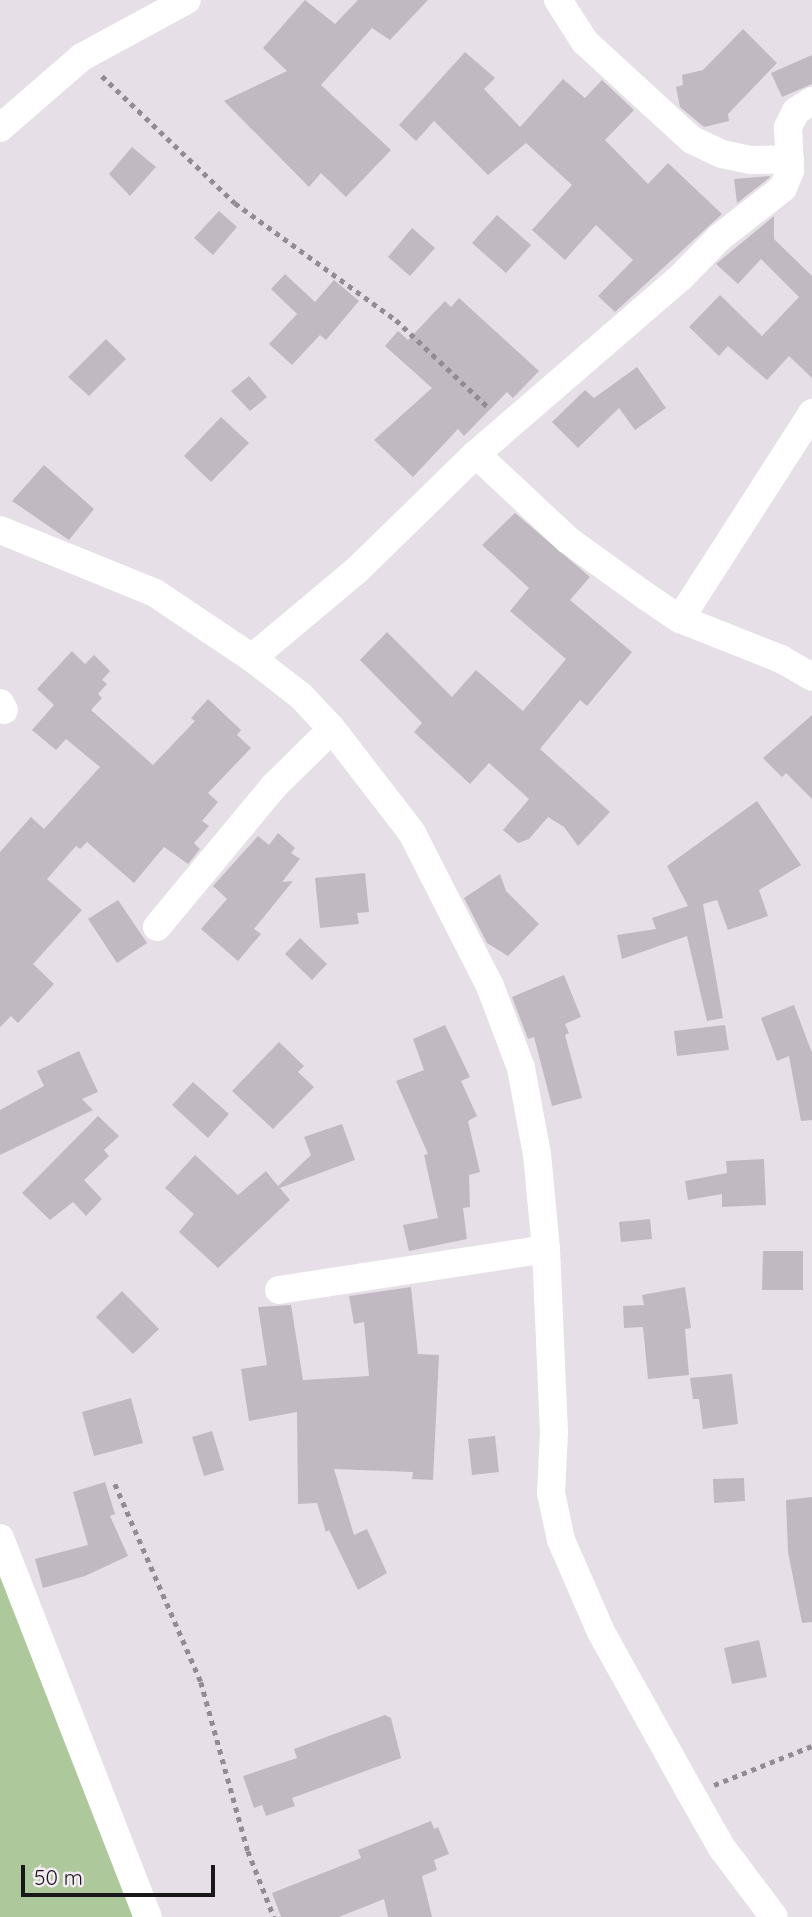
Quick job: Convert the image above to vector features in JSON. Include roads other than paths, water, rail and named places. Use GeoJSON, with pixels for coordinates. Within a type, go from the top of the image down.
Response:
{"type":"FeatureCollection","features":[{"type":"Feature","properties":{"kind":"street"},"geometry":{"type":"LineString","coordinates":[[0,128],[82,57],[187,0]]}},
{"type":"Feature","properties":{"kind":"street"},"geometry":{"type":"LineString","coordinates":[[558,0],[585,42],[692,140],[722,154],[751,160],[790,159]]}},
{"type":"Feature","properties":{"kind":"street"},"geometry":{"type":"LineString","coordinates":[[252,658],[357,570],[476,454],[682,276],[719,238],[772,198],[788,181],[788,127],[796,110],[812,101]]}},
{"type":"Feature","properties":{"kind":"street"},"geometry":{"type":"LineString","coordinates":[[680,619],[812,413]]}},
{"type":"Feature","properties":{"kind":"street"},"geometry":{"type":"LineString","coordinates":[[476,454],[603,568],[680,619],[781,659],[812,677]]}},
{"type":"Feature","properties":{"kind":"street"},"geometry":{"type":"LineString","coordinates":[[0,530],[155,593],[252,658],[301,696],[332,729],[412,833],[490,986],[521,1069],[537,1154],[546,1249],[554,1432],[551,1493],[561,1540],[601,1632],[690,1792],[722,1847],[774,1917]]}},
{"type":"Feature","properties":{"kind":"street"},"geometry":{"type":"LineString","coordinates":[[157,927],[274,786],[332,729]]}},
{"type":"Feature","properties":{"kind":"street"},"geometry":{"type":"LineString","coordinates":[[279,1290],[546,1249]]}},
{"type":"Feature","properties":{"kind":"street"},"geometry":{"type":"LineString","coordinates":[[0,1538],[148,1917]]}}]}
